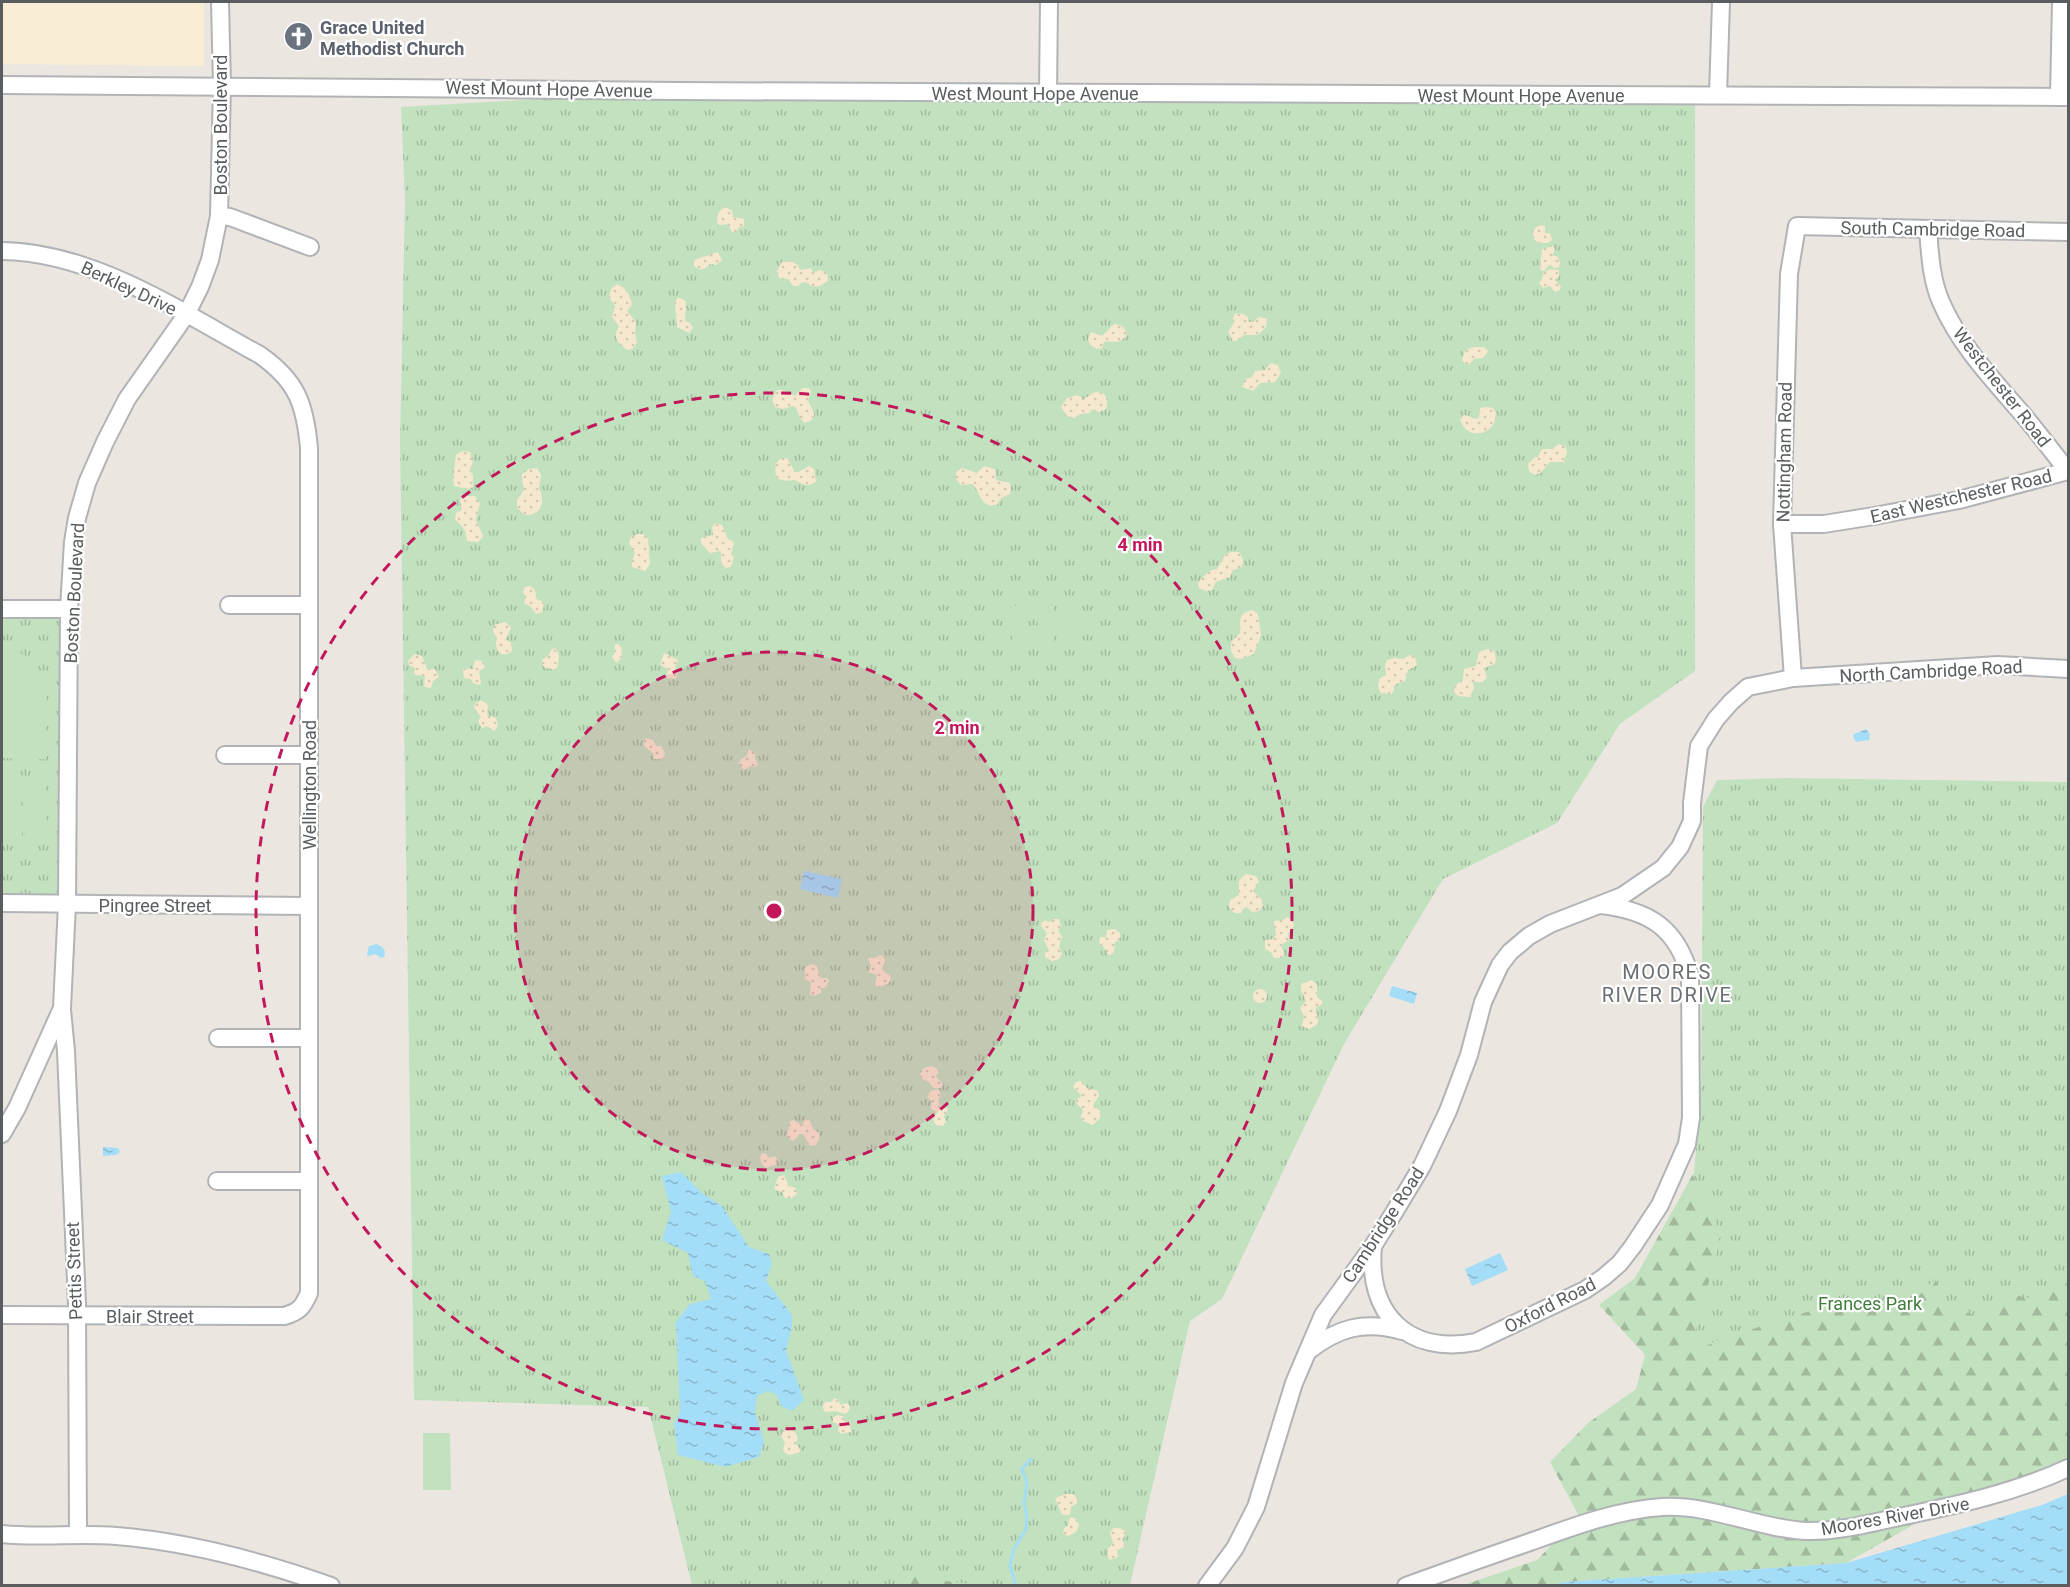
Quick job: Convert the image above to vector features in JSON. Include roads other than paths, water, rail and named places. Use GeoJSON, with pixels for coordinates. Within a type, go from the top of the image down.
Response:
{"type":"FeatureCollection","features":[{"type":"Feature","properties":{"kind":"street","name":"Boston Boulevard"},"geometry":{"type":"LineString","coordinates":[[2,1134],[18,1108],[62,1008],[67,904],[69,609],[73,542],[77,518],[87,483],[127,399],[186,315],[210,260],[219,216],[222,85],[220,2]]}},
{"type":"Feature","properties":{"kind":"street"},"geometry":{"type":"LineString","coordinates":[[1047,93],[1049,2]]}},
{"type":"Feature","properties":{"kind":"street"},"geometry":{"type":"LineString","coordinates":[[1718,95],[1721,2]]}},
{"type":"Feature","properties":{"kind":"street"},"geometry":{"type":"LineString","coordinates":[[2061,2],[2064,97]]}},
{"type":"Feature","properties":{"kind":"street","name":"West Mount Hope Avenue"},"geometry":{"type":"LineString","coordinates":[[2,85],[1047,93],[2064,97]]}},
{"type":"Feature","properties":{"kind":"street"},"geometry":{"type":"LineString","coordinates":[[219,216],[230,217],[310,247]]}},
{"type":"Feature","properties":{"kind":"street","name":"South Cambridge Road"},"geometry":{"type":"LineString","coordinates":[[1797,226],[2068,232]]}},
{"type":"Feature","properties":{"kind":"street","name":"Nottingham Road"},"geometry":{"type":"LineString","coordinates":[[1793,678],[1782,524],[1789,274],[1797,226]]}},
{"type":"Feature","properties":{"kind":"street","name":"Westchester Road"},"geometry":{"type":"LineString","coordinates":[[1928,229],[1932,272],[1940,300],[1954,330],[2068,471]]}},
{"type":"Feature","properties":{"kind":"street","name":"Berkley Drive"},"geometry":{"type":"LineString","coordinates":[[2,251],[44,255],[104,273],[186,315]]}},
{"type":"Feature","properties":{"kind":"street","name":"Wellington Road"},"geometry":{"type":"LineString","coordinates":[[186,315],[278,367],[297,392],[305,416],[309,448],[309,1293],[303,1306],[297,1312]]}},
{"type":"Feature","properties":{"kind":"street","name":"East Westchester Road"},"geometry":{"type":"LineString","coordinates":[[1782,524],[1824,524],[1874,516],[1959,500],[2068,471]]}},
{"type":"Feature","properties":{"kind":"street"},"geometry":{"type":"LineString","coordinates":[[229,605],[309,605]]}},
{"type":"Feature","properties":{"kind":"street"},"geometry":{"type":"LineString","coordinates":[[2,609],[69,609]]}},
{"type":"Feature","properties":{"kind":"street","name":"North Cambridge Road"},"geometry":{"type":"LineString","coordinates":[[1599,905],[1622,896],[1642,884],[1663,868],[1680,847],[1692,821],[1699,746],[1716,719],[1748,687],[1793,678],[1998,665],[2068,669]]}},
{"type":"Feature","properties":{"kind":"street"},"geometry":{"type":"LineString","coordinates":[[225,755],[309,755]]}},
{"type":"Feature","properties":{"kind":"street","name":"Pingree Street"},"geometry":{"type":"LineString","coordinates":[[2,903],[309,906]]}},
{"type":"Feature","properties":{"kind":"street","name":"Oxford Road"},"geometry":{"type":"LineString","coordinates":[[1307,1352],[1322,1340],[1357,1327],[1382,1326],[1443,1345],[1456,1346],[1476,1342],[1585,1290],[1620,1263],[1648,1226],[1660,1205],[1687,1144],[1691,1118],[1692,998],[1690,976],[1686,960],[1678,945],[1657,923],[1621,907],[1599,905]]}},
{"type":"Feature","properties":{"kind":"street","name":"Cambridge Road"},"geometry":{"type":"LineString","coordinates":[[1207,1586],[1235,1548],[1256,1507],[1283,1414],[1323,1315],[1372,1246],[1422,1166],[1448,1111],[1469,1055],[1483,1002],[1500,965],[1510,952],[1528,936],[1550,924],[1599,905]]}},
{"type":"Feature","properties":{"kind":"street","name":"Pettis Street"},"geometry":{"type":"LineString","coordinates":[[62,1008],[66,1051],[77,1315],[78,1534]]}},
{"type":"Feature","properties":{"kind":"street"},"geometry":{"type":"LineString","coordinates":[[218,1038],[309,1038]]}},
{"type":"Feature","properties":{"kind":"street"},"geometry":{"type":"LineString","coordinates":[[217,1181],[308,1181]]}},
{"type":"Feature","properties":{"kind":"street","name":"Oxford Road"},"geometry":{"type":"LineString","coordinates":[[1372,1246],[1371,1266],[1379,1298],[1396,1325],[1408,1333]]}},
{"type":"Feature","properties":{"kind":"street","name":"Blair Street"},"geometry":{"type":"LineString","coordinates":[[2,1315],[284,1316],[297,1312]]}},
{"type":"Feature","properties":{"kind":"street","name":"Moores River Drive"},"geometry":{"type":"LineString","coordinates":[[1406,1586],[1560,1531],[1636,1511],[1661,1507],[1689,1507],[1779,1528],[1806,1531],[1826,1530],[1860,1526],[1990,1498],[2068,1468]]}},
{"type":"Feature","properties":{"kind":"street"},"geometry":{"type":"LineString","coordinates":[[2,1534],[118,1536],[200,1547],[246,1558],[331,1586]]}},
{"type":"Feature","properties":{"kind":"water"},"geometry":{"type":"Polygon","coordinates":[[[1866,729],[1870,734],[1869,740],[1856,742],[1854,734],[1866,729]]]}},
{"type":"Feature","properties":{"kind":"water"},"geometry":{"type":"Polygon","coordinates":[[[804,871],[842,879],[838,898],[800,889],[804,871]]]}},
{"type":"Feature","properties":{"kind":"water"},"geometry":{"type":"Polygon","coordinates":[[[376,944],[385,952],[384,957],[381,958],[375,954],[368,956],[369,946],[376,944]]]}},
{"type":"Feature","properties":{"kind":"water"},"geometry":{"type":"Polygon","coordinates":[[[1392,986],[1417,993],[1414,1004],[1389,996],[1392,986]]]}},
{"type":"Feature","properties":{"kind":"water"},"geometry":{"type":"Polygon","coordinates":[[[103,1147],[118,1148],[120,1152],[116,1155],[103,1156],[103,1147]]]}},
{"type":"Feature","properties":{"kind":"water"},"geometry":{"type":"Polygon","coordinates":[[[681,1172],[702,1193],[722,1206],[749,1247],[769,1254],[772,1264],[766,1281],[792,1315],[792,1327],[786,1350],[804,1400],[792,1411],[781,1406],[777,1395],[768,1391],[757,1396],[755,1412],[764,1442],[759,1457],[725,1467],[678,1455],[674,1423],[680,1413],[676,1322],[690,1304],[711,1299],[705,1281],[693,1276],[688,1253],[662,1240],[671,1212],[662,1176],[681,1172]]]}},
{"type":"Feature","properties":{"kind":"water"},"geometry":{"type":"Polygon","coordinates":[[[1500,1253],[1508,1270],[1472,1286],[1465,1269],[1500,1253]]]}},
{"type":"Feature","properties":{"kind":"water"},"geometry":{"type":"Polygon","coordinates":[[[2068,1494],[2068,1585],[1554,1585],[1564,1582],[1846,1563],[2042,1505],[2068,1494]]]}},
{"type":"Feature","properties":{"kind":"waterway"},"geometry":{"type":"LineString","coordinates":[[1016,1586],[1010,1565],[1014,1549],[1026,1529],[1027,1517],[1024,1503],[1027,1484],[1022,1469],[1031,1459]]}},
{"type":"Feature","properties":{"kind":"place","name":"Grace United Methodist Church"},"geometry":{"type":"Point","coordinates":[299,37]}},
{"type":"Feature","properties":{"kind":"district","name":"MOORES RIVER DRIVE"},"geometry":{"type":"Point","coordinates":[1667,984]}},
{"type":"Feature","properties":{"kind":"park label","name":"Frances Park"},"geometry":{"type":"Point","coordinates":[1870,1303]}}]}
